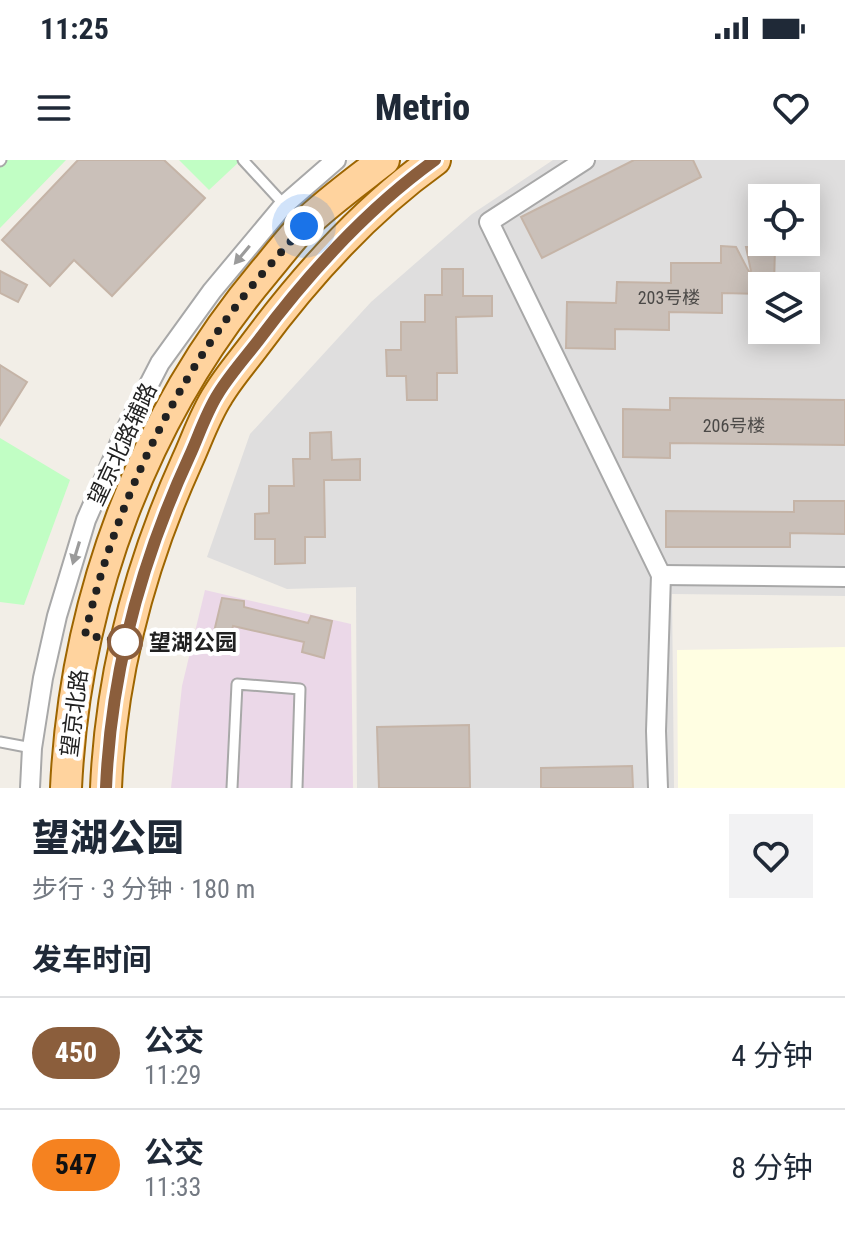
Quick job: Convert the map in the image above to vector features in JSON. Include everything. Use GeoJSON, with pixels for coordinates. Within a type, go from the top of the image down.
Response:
{"type":"FeatureCollection","features":[{"type":"Feature","properties":{"kind":"main road","name":"望京北路"},"geometry":{"type":"LineString","coordinates":[[66,788],[69,735],[80,658],[91,611],[133,486],[189,376],[294,216],[384,160]]}},
{"type":"Feature","properties":{"kind":"main road","name":"望京北路"},"geometry":{"type":"LineString","coordinates":[[106,788],[114,691],[146,561],[217,396],[286,303],[341,243],[407,180],[435,160]]}},
{"type":"Feature","properties":{"kind":"street","name":"望京北路辅路"},"geometry":{"type":"LineString","coordinates":[[30,788],[32,748],[57,616],[86,520],[125,431],[160,363],[212,291],[294,216],[336,160]]}},
{"type":"Feature","properties":{"kind":"street"},"geometry":{"type":"LineString","coordinates":[[585,160],[489,222],[661,575],[656,731],[658,788]]}},
{"type":"Feature","properties":{"kind":"street"},"geometry":{"type":"LineString","coordinates":[[661,575],[845,577]]}},
{"type":"Feature","properties":{"kind":"lane"},"geometry":{"type":"LineString","coordinates":[[246,161],[294,216]]}},
{"type":"Feature","properties":{"kind":"lane"},"geometry":{"type":"LineString","coordinates":[[232,788],[237,684],[300,689],[297,788]]}},
{"type":"Feature","properties":{"kind":"lane"},"geometry":{"type":"LineString","coordinates":[[0,742],[32,748]]}},
{"type":"Feature","properties":{"kind":"shaded area"},"geometry":{"type":"Polygon","coordinates":[[[553,160],[845,160],[845,596],[672,594],[674,788],[357,788],[356,587],[287,589],[207,557],[250,434],[371,302],[472,214],[553,160]]]}},
{"type":"Feature","properties":{"kind":"shaded area"},"geometry":{"type":"Polygon","coordinates":[[[205,590],[351,624],[353,788],[171,788],[182,686],[205,590]]]}},
{"type":"Feature","properties":{"kind":"shaded area"},"geometry":{"type":"Polygon","coordinates":[[[845,647],[845,788],[678,788],[677,650],[845,647]]]}},
{"type":"Feature","properties":{"kind":"green space"},"geometry":{"type":"Polygon","coordinates":[[[0,160],[66,160],[0,228],[0,160]]]}},
{"type":"Feature","properties":{"kind":"green space"},"geometry":{"type":"Polygon","coordinates":[[[179,160],[241,160],[209,190],[179,160]]]}},
{"type":"Feature","properties":{"kind":"green space"},"geometry":{"type":"Polygon","coordinates":[[[0,438],[70,480],[24,605],[0,602],[0,438]]]}},
{"type":"Feature","properties":{"kind":"building"},"geometry":{"type":"Polygon","coordinates":[[[78,160],[164,160],[205,198],[112,296],[74,260],[50,286],[2,240],[78,160]]]}},
{"type":"Feature","properties":{"kind":"building"},"geometry":{"type":"Polygon","coordinates":[[[634,160],[693,160],[701,177],[542,258],[521,217],[634,160]]]}},
{"type":"Feature","properties":{"kind":"building"},"geometry":{"type":"Polygon","coordinates":[[[721,246],[736,247],[749,272],[748,294],[722,293],[722,313],[669,312],[669,330],[615,329],[615,349],[566,348],[567,302],[616,303],[617,282],[671,283],[671,263],[721,263],[721,246]]]}},
{"type":"Feature","properties":{"kind":"building"},"geometry":{"type":"Polygon","coordinates":[[[746,247],[748,256],[775,256],[774,272],[749,272],[746,247]]]}},
{"type":"Feature","properties":{"kind":"building"},"geometry":{"type":"Polygon","coordinates":[[[442,269],[463,269],[463,296],[492,296],[492,316],[456,317],[457,373],[437,373],[437,400],[407,400],[406,376],[387,376],[386,350],[401,350],[401,322],[425,322],[425,295],[442,295],[442,269]]]}},
{"type":"Feature","properties":{"kind":"building"},"geometry":{"type":"Polygon","coordinates":[[[0,271],[27,285],[18,302],[0,293],[0,271]]]}},
{"type":"Feature","properties":{"kind":"building"},"geometry":{"type":"Polygon","coordinates":[[[0,365],[27,382],[0,425],[0,365]]]}},
{"type":"Feature","properties":{"kind":"building"},"geometry":{"type":"Polygon","coordinates":[[[670,398],[845,400],[845,445],[670,443],[670,458],[623,457],[623,409],[670,410],[670,398]]]}},
{"type":"Feature","properties":{"kind":"building"},"geometry":{"type":"Polygon","coordinates":[[[331,432],[332,460],[360,459],[360,480],[324,480],[325,537],[305,537],[305,563],[275,564],[275,539],[255,539],[255,514],[269,513],[269,486],[294,486],[293,459],[310,459],[310,433],[331,432]]]}},
{"type":"Feature","properties":{"kind":"building"},"geometry":{"type":"Polygon","coordinates":[[[794,501],[845,501],[845,534],[790,533],[790,547],[666,547],[666,511],[794,512],[794,501]]]}},
{"type":"Feature","properties":{"kind":"building"},"geometry":{"type":"Polygon","coordinates":[[[222,598],[244,601],[244,607],[308,623],[311,616],[332,621],[324,658],[302,652],[304,642],[233,626],[230,638],[222,639],[214,632],[222,598]]]}},
{"type":"Feature","properties":{"kind":"building"},"geometry":{"type":"Polygon","coordinates":[[[469,725],[470,788],[379,788],[377,727],[469,725]]]}},
{"type":"Feature","properties":{"kind":"building"},"geometry":{"type":"Polygon","coordinates":[[[632,766],[633,788],[541,788],[541,768],[632,766]]]}},
{"type":"Feature","properties":{"kind":"bus line","name":"450"},"geometry":{"type":"LineString","coordinates":[[106,788],[114,691],[146,561],[217,396],[286,303],[341,243],[407,180],[435,160]]}},
{"type":"Feature","properties":{"kind":"place","name":"望湖公园"},"geometry":{"type":"Point","coordinates":[125,642]}},
{"type":"Feature","properties":{"kind":"route"},"geometry":{"type":"LineString","coordinates":[[125,642],[85,635],[133,486],[189,376],[237,305],[304,226]]}}]}
